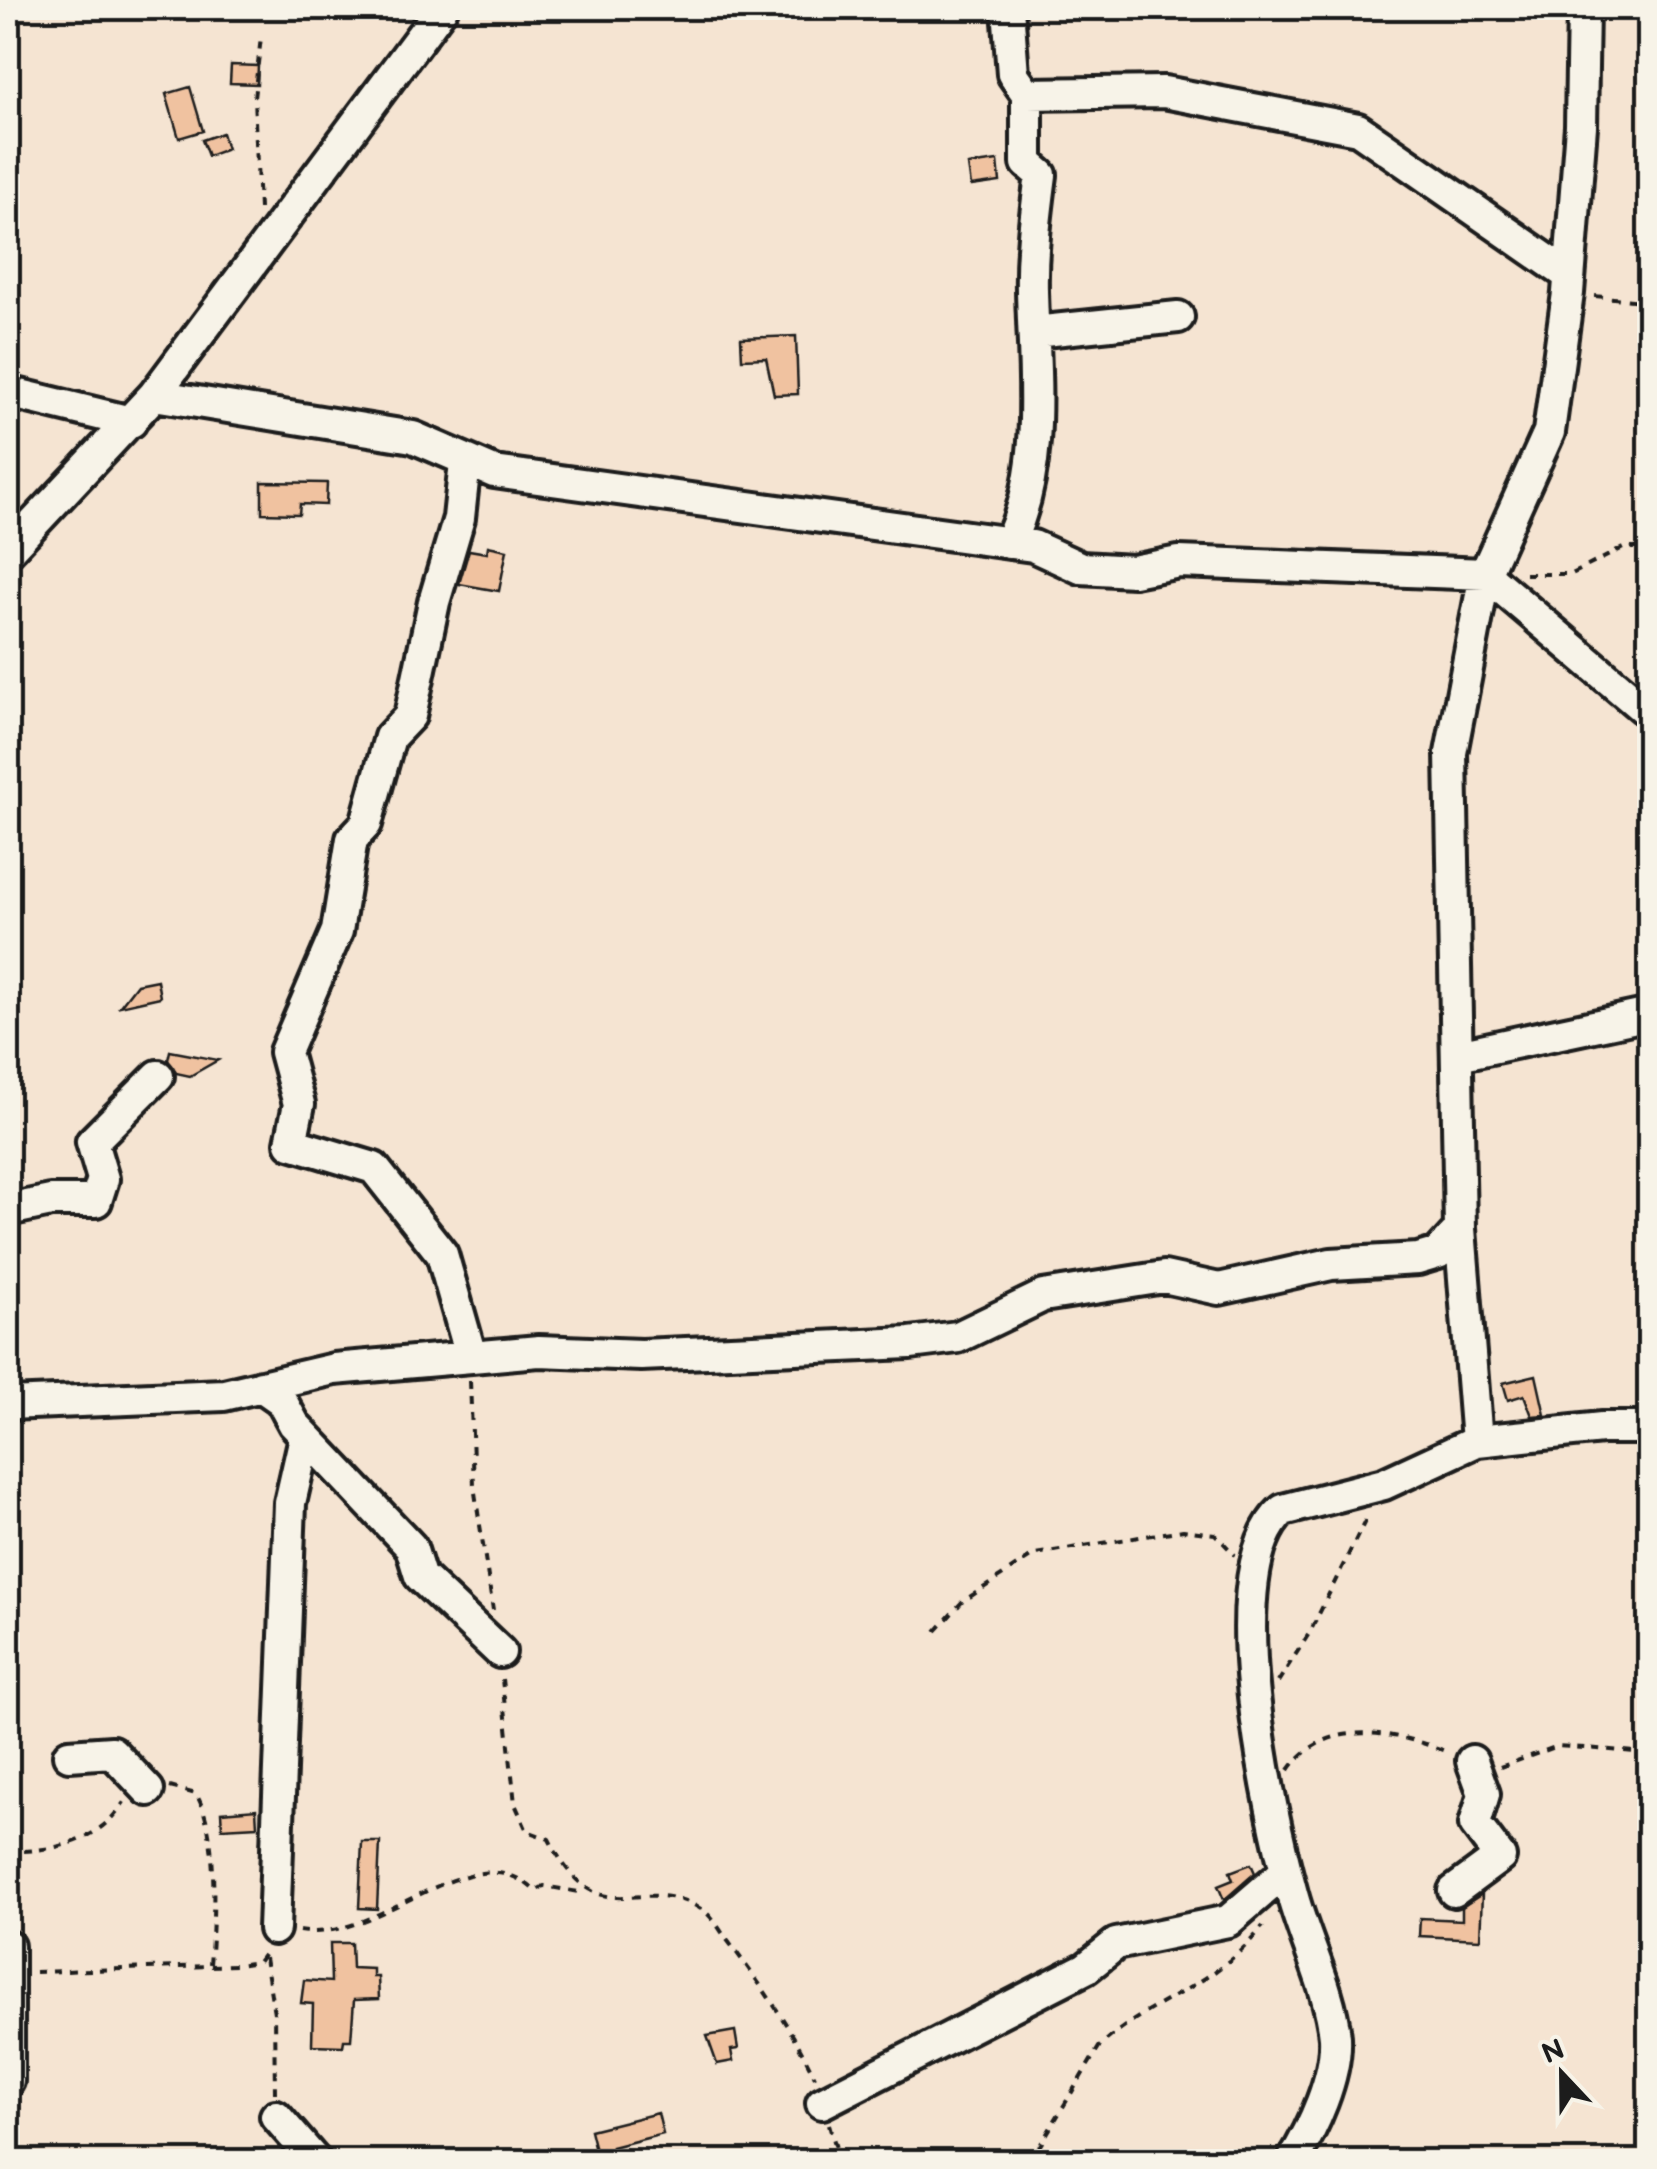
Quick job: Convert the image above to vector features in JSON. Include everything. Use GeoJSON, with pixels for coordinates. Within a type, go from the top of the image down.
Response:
{"type":"FeatureCollection","features":[{"type":"Feature","properties":{"kind":"street"},"geometry":{"type":"LineString","coordinates":[[8,551],[154,395],[442,8]]}},
{"type":"Feature","properties":{"kind":"street"},"geometry":{"type":"LineString","coordinates":[[1008,8],[1013,74],[1027,94],[1027,163],[1041,175],[1032,287],[1035,400],[1028,504],[1009,543]]}},
{"type":"Feature","properties":{"kind":"street"},"geometry":{"type":"LineString","coordinates":[[1477,1441],[1460,1229],[1451,754],[1485,574],[1549,432],[1568,284],[1581,126],[1583,8]]}},
{"type":"Feature","properties":{"kind":"street"},"geometry":{"type":"LineString","coordinates":[[1027,94],[1164,92],[1358,128],[1568,284]]}},
{"type":"Feature","properties":{"kind":"street"},"geometry":{"type":"LineString","coordinates":[[1034,332],[1178,318]]}},
{"type":"Feature","properties":{"kind":"street"},"geometry":{"type":"LineString","coordinates":[[8,392],[131,422]]}},
{"type":"Feature","properties":{"kind":"street"},"geometry":{"type":"LineString","coordinates":[[154,395],[414,437],[494,472],[1040,548],[1071,566],[1120,572],[1180,562],[1485,574],[1650,714]]}},
{"type":"Feature","properties":{"kind":"street"},"geometry":{"type":"LineString","coordinates":[[465,462],[458,518],[434,602],[410,716],[390,737],[366,824],[352,839],[336,931],[285,1052],[299,1104],[292,1143],[374,1168],[442,1254],[472,1356]]}},
{"type":"Feature","properties":{"kind":"street"},"geometry":{"type":"LineString","coordinates":[[1458,1055],[1650,1014]]}},
{"type":"Feature","properties":{"kind":"street"},"geometry":{"type":"LineString","coordinates":[[8,1210],[52,1201],[96,1200],[103,1179],[92,1142],[158,1076]]}},
{"type":"Feature","properties":{"kind":"street"},"geometry":{"type":"LineString","coordinates":[[8,1404],[191,1398],[334,1368],[540,1351],[641,1356],[910,1344],[958,1337],[1043,1296],[1164,1277],[1218,1289],[1331,1264],[1418,1260],[1438,1253],[1460,1229]]}},
{"type":"Feature","properties":{"kind":"street"},"geometry":{"type":"LineString","coordinates":[[261,1386],[281,1400],[306,1437],[411,1547],[420,1576],[500,1652]]}},
{"type":"Feature","properties":{"kind":"street"},"geometry":{"type":"LineString","coordinates":[[1292,2162],[1307,2138],[1335,2048],[1334,2025],[1288,1881],[1257,1717],[1250,1639],[1252,1573],[1271,1522],[1283,1510],[1384,1484],[1477,1441],[1602,1428],[1650,1428]]}},
{"type":"Feature","properties":{"kind":"street"},"geometry":{"type":"LineString","coordinates":[[270,1943],[290,1503],[306,1437]]}},
{"type":"Feature","properties":{"kind":"street"},"geometry":{"type":"LineString","coordinates":[[69,1755],[112,1752],[148,1790]]}},
{"type":"Feature","properties":{"kind":"street"},"geometry":{"type":"LineString","coordinates":[[1454,1891],[1500,1857],[1475,1824],[1484,1794],[1472,1761]]}},
{"type":"Feature","properties":{"kind":"street"},"geometry":{"type":"LineString","coordinates":[[822,2102],[1086,1968],[1116,1944],[1228,1921],[1288,1881]]}},
{"type":"Feature","properties":{"kind":"street"},"geometry":{"type":"LineString","coordinates":[[8,2081],[9,1961]]}},
{"type":"Feature","properties":{"kind":"street"},"geometry":{"type":"LineString","coordinates":[[276,2116],[316,2162]]}},
{"type":"Feature","properties":{"kind":"path"},"geometry":{"type":"LineString","coordinates":[[260,37],[254,98],[258,204],[269,242]]}},
{"type":"Feature","properties":{"kind":"path"},"geometry":{"type":"LineString","coordinates":[[1568,284],[1650,302]]}},
{"type":"Feature","properties":{"kind":"path"},"geometry":{"type":"LineString","coordinates":[[1485,574],[1566,575],[1624,548],[1650,548]]}},
{"type":"Feature","properties":{"kind":"path"},"geometry":{"type":"LineString","coordinates":[[472,1356],[468,1411],[474,1486],[500,1652],[516,1804],[526,1831],[550,1839],[566,1873],[584,1891],[599,1894]]}},
{"type":"Feature","properties":{"kind":"path"},"geometry":{"type":"LineString","coordinates":[[1278,1683],[1310,1632],[1384,1484]]}},
{"type":"Feature","properties":{"kind":"path"},"geometry":{"type":"LineString","coordinates":[[936,1631],[962,1602],[1018,1562],[1050,1551],[1206,1530],[1252,1573]]}},
{"type":"Feature","properties":{"kind":"path"},"geometry":{"type":"LineString","coordinates":[[8,1852],[52,1849],[96,1834],[111,1824],[124,1802],[148,1790],[184,1787],[204,1807],[212,1886],[210,1964]]}},
{"type":"Feature","properties":{"kind":"path"},"geometry":{"type":"LineString","coordinates":[[9,1961],[236,1965],[270,1943],[346,1926],[406,1905],[474,1872],[511,1874],[535,1891],[544,1886],[674,1900],[705,1911],[794,2033],[822,2102],[840,2162]]}},
{"type":"Feature","properties":{"kind":"path"},"geometry":{"type":"LineString","coordinates":[[1030,2162],[1099,2047],[1114,2032],[1211,1978],[1244,1950],[1288,1881]]}},
{"type":"Feature","properties":{"kind":"path"},"geometry":{"type":"LineString","coordinates":[[270,1943],[276,2116]]}},
{"type":"Feature","properties":{"kind":"building"},"geometry":{"type":"Polygon","coordinates":[[[231,65],[258,66],[257,84],[230,83],[231,65]]]}},
{"type":"Feature","properties":{"kind":"building"},"geometry":{"type":"Polygon","coordinates":[[[190,87],[203,131],[179,138],[166,94],[190,87]]]}},
{"type":"Feature","properties":{"kind":"building"},"geometry":{"type":"Polygon","coordinates":[[[222,133],[227,149],[208,156],[202,140],[222,133]]]}},
{"type":"Feature","properties":{"kind":"building"},"geometry":{"type":"Polygon","coordinates":[[[998,161],[1000,182],[971,186],[968,165],[998,161]]]}},
{"type":"Feature","properties":{"kind":"building"},"geometry":{"type":"Polygon","coordinates":[[[796,336],[798,394],[774,395],[766,358],[742,359],[741,338],[796,336]]]}},
{"type":"Feature","properties":{"kind":"building"},"geometry":{"type":"Polygon","coordinates":[[[262,482],[327,483],[326,505],[300,504],[299,514],[262,513],[262,482]]]}},
{"type":"Feature","properties":{"kind":"building"},"geometry":{"type":"Polygon","coordinates":[[[488,546],[507,550],[499,591],[459,584],[469,550],[487,553],[488,546]]]}},
{"type":"Feature","properties":{"kind":"building"},"geometry":{"type":"Polygon","coordinates":[[[157,980],[160,997],[120,1006],[137,984],[157,980]]]}},
{"type":"Feature","properties":{"kind":"building"},"geometry":{"type":"Polygon","coordinates":[[[170,1051],[218,1060],[190,1076],[176,1073],[168,1060],[170,1051]]]}},
{"type":"Feature","properties":{"kind":"building"},"geometry":{"type":"Polygon","coordinates":[[[1536,1375],[1545,1415],[1532,1416],[1524,1395],[1508,1400],[1503,1383],[1536,1375]]]}},
{"type":"Feature","properties":{"kind":"building"},"geometry":{"type":"Polygon","coordinates":[[[256,1809],[257,1826],[222,1828],[221,1812],[256,1809]]]}},
{"type":"Feature","properties":{"kind":"building"},"geometry":{"type":"Polygon","coordinates":[[[362,1842],[380,1842],[377,1909],[359,1908],[362,1842]]]}},
{"type":"Feature","properties":{"kind":"building"},"geometry":{"type":"Polygon","coordinates":[[[1251,1864],[1255,1873],[1224,1900],[1218,1886],[1233,1880],[1230,1872],[1251,1864]]]}},
{"type":"Feature","properties":{"kind":"building"},"geometry":{"type":"Polygon","coordinates":[[[1482,1894],[1480,1939],[1419,1936],[1420,1918],[1462,1920],[1462,1907],[1482,1894]]]}},
{"type":"Feature","properties":{"kind":"building"},"geometry":{"type":"Polygon","coordinates":[[[330,1943],[351,1943],[352,1968],[373,1969],[373,1977],[378,1977],[379,1999],[354,2000],[351,2040],[344,2040],[343,2046],[312,2045],[313,2004],[301,2003],[304,1980],[331,1982],[330,1943]]]}},
{"type":"Feature","properties":{"kind":"building"},"geometry":{"type":"Polygon","coordinates":[[[735,2031],[738,2049],[731,2050],[733,2061],[717,2064],[707,2036],[735,2031]]]}},
{"type":"Feature","properties":{"kind":"building"},"geometry":{"type":"Polygon","coordinates":[[[658,2113],[663,2134],[612,2147],[614,2154],[597,2158],[590,2130],[658,2113]]]}}]}
